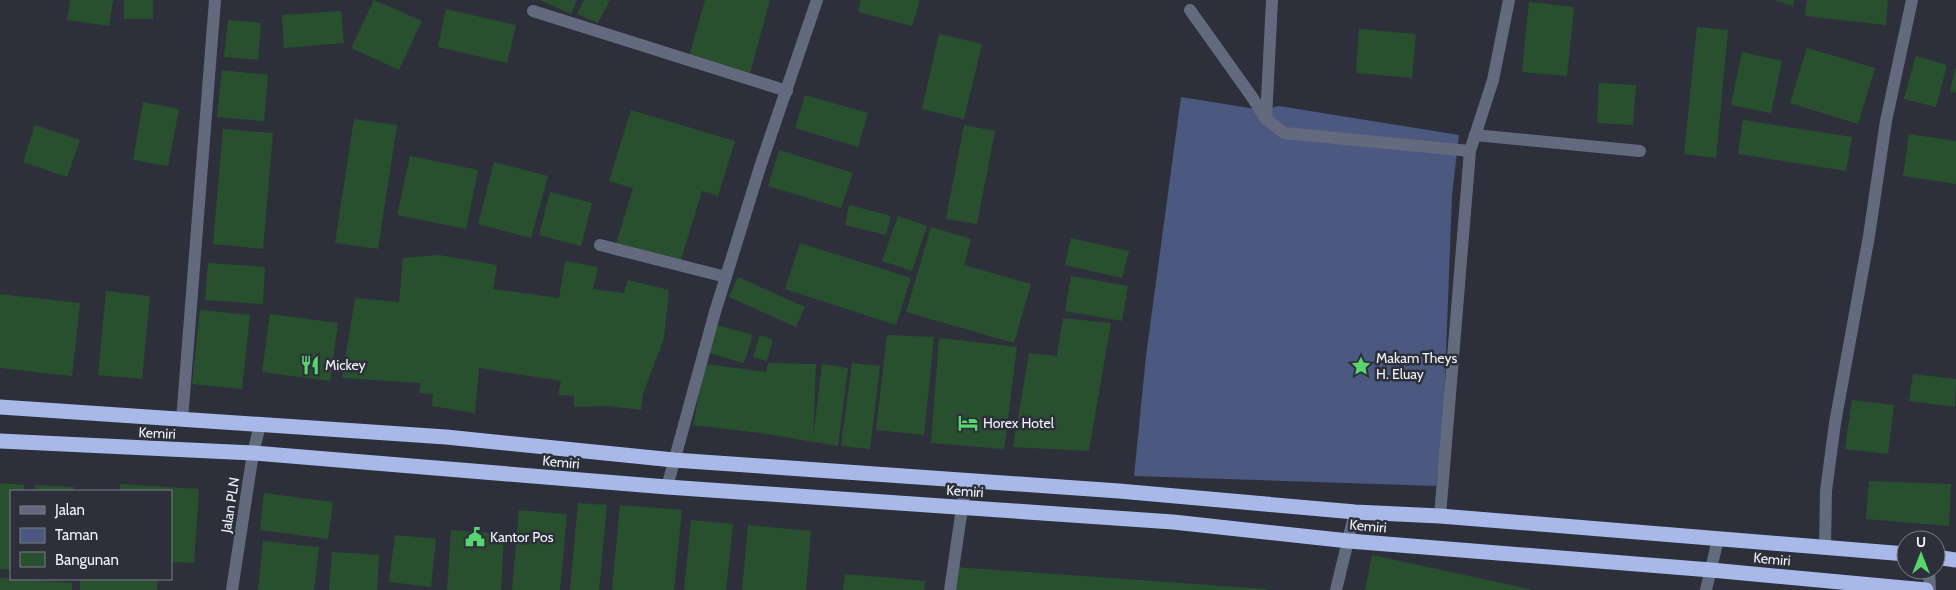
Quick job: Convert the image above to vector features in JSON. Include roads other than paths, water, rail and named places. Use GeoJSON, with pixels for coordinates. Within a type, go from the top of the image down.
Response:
{"type":"FeatureCollection","features":[{"type":"Feature","properties":{"kind":"highway","name":"Kemiri"},"geometry":{"type":"LineString","coordinates":[[0,407],[446,437],[674,460],[1129,492],[1355,512],[1440,516],[1896,553]]}},
{"type":"Feature","properties":{"kind":"highway","name":"Kemiri"},"geometry":{"type":"LineString","coordinates":[[0,440],[253,453],[667,487],[1173,522],[1349,541],[1711,570],[1926,590]]}},
{"type":"Feature","properties":{"kind":"street"},"geometry":{"type":"LineString","coordinates":[[182,420],[215,0]]}},
{"type":"Feature","properties":{"kind":"street"},"geometry":{"type":"LineString","coordinates":[[667,487],[726,278],[760,167],[817,0]]}},
{"type":"Feature","properties":{"kind":"street"},"geometry":{"type":"LineString","coordinates":[[1266,119],[1272,0]]}},
{"type":"Feature","properties":{"kind":"street"},"geometry":{"type":"LineString","coordinates":[[1440,516],[1470,151],[1493,80],[1509,0]]}},
{"type":"Feature","properties":{"kind":"street"},"geometry":{"type":"LineString","coordinates":[[1825,548],[1826,491],[1835,423],[1869,236],[1886,121],[1912,0]]}},
{"type":"Feature","properties":{"kind":"street"},"geometry":{"type":"LineString","coordinates":[[1190,10],[1266,119],[1284,133],[1470,151]]}},
{"type":"Feature","properties":{"kind":"street"},"geometry":{"type":"LineString","coordinates":[[533,11],[787,91]]}},
{"type":"Feature","properties":{"kind":"street"},"geometry":{"type":"LineString","coordinates":[[1475,135],[1640,151]]}},
{"type":"Feature","properties":{"kind":"street"},"geometry":{"type":"LineString","coordinates":[[600,245],[726,278]]}},
{"type":"Feature","properties":{"kind":"street","name":"Jalan PLN"},"geometry":{"type":"LineString","coordinates":[[232,590],[253,453],[260,425]]}},
{"type":"Feature","properties":{"kind":"street"},"geometry":{"type":"LineString","coordinates":[[950,590],[966,481]]}},
{"type":"Feature","properties":{"kind":"street"},"geometry":{"type":"LineString","coordinates":[[1336,590],[1355,512]]}},
{"type":"Feature","properties":{"kind":"street"},"geometry":{"type":"LineString","coordinates":[[1706,590],[1718,538]]}},
{"type":"Feature","properties":{"kind":"place","name":"Mickey"},"geometry":{"type":"Point","coordinates":[310,365]}},
{"type":"Feature","properties":{"kind":"place","name":"Makam Theys H. Eluay"},"geometry":{"type":"Point","coordinates":[1361,366]}},
{"type":"Feature","properties":{"kind":"place","name":"Horex Hotel"},"geometry":{"type":"Point","coordinates":[968,423]}},
{"type":"Feature","properties":{"kind":"place","name":"Kantor Pos"},"geometry":{"type":"Point","coordinates":[475,537]}}]}
